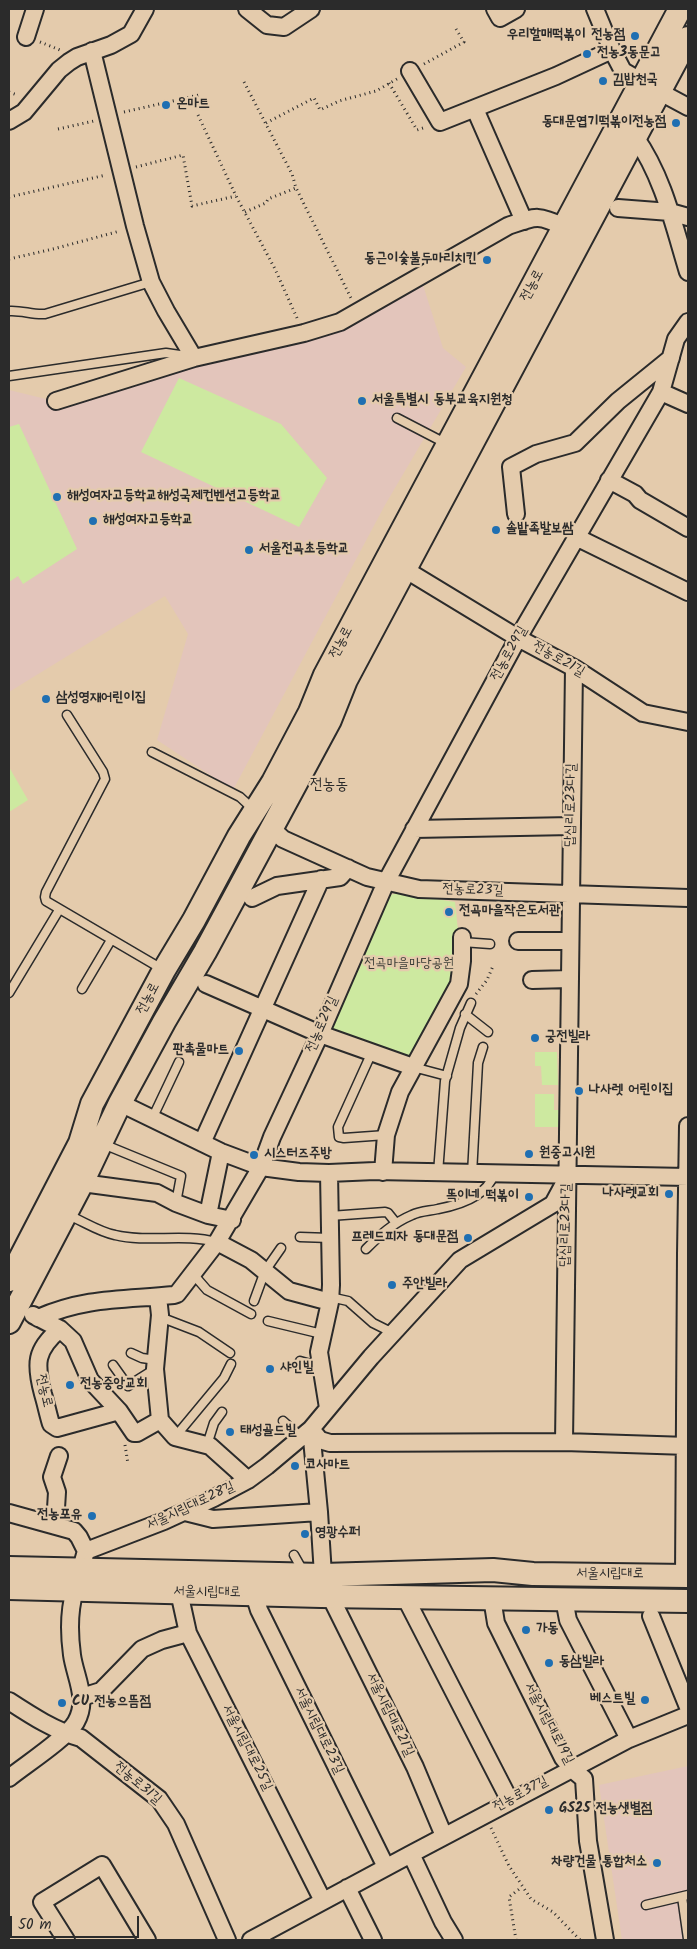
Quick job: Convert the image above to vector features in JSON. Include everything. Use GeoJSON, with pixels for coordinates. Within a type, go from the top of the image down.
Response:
{"type":"FeatureCollection","features":[{"type":"Feature","properties":{"kind":"main road","name":"전농로"},"geometry":{"type":"LineString","coordinates":[[13,1314],[82,1183],[120,1103],[196,983],[263,819],[273,782],[310,712],[325,675],[458,450],[636,137],[651,87],[680,9]]}},
{"type":"Feature","properties":{"kind":"main road","name":"전농로"},"geometry":{"type":"LineString","coordinates":[[9,1278],[80,1143],[92,1104],[164,970],[330,720],[346,680],[406,570],[458,450],[565,227],[651,87],[688,38]]}},
{"type":"Feature","properties":{"kind":"main road"},"geometry":{"type":"LineString","coordinates":[[164,970],[196,983]]}},
{"type":"Feature","properties":{"kind":"main road","name":"서울시립대로"},"geometry":{"type":"LineString","coordinates":[[9,1568],[319,1582],[405,1597],[688,1601]]}},
{"type":"Feature","properties":{"kind":"main road","name":"서울시립대로"},"geometry":{"type":"LineString","coordinates":[[9,1588],[81,1570],[179,1592],[254,1594],[319,1582],[493,1570],[532,1574],[686,1575]]}},
{"type":"Feature","properties":{"kind":"street"},"geometry":{"type":"LineString","coordinates":[[26,37],[35,9]]}},
{"type":"Feature","properties":{"kind":"street"},"geometry":{"type":"LineString","coordinates":[[9,121],[24,112],[64,66],[77,57],[111,45],[131,34],[145,9]]}},
{"type":"Feature","properties":{"kind":"street"},"geometry":{"type":"LineString","coordinates":[[247,9],[267,25],[284,27],[310,9]]}},
{"type":"Feature","properties":{"kind":"street"},"geometry":{"type":"LineString","coordinates":[[495,9],[500,18],[516,9]]}},
{"type":"Feature","properties":{"kind":"street"},"geometry":{"type":"LineString","coordinates":[[595,9],[623,72],[688,107]]}},
{"type":"Feature","properties":{"kind":"street"},"geometry":{"type":"LineString","coordinates":[[410,72],[440,122],[556,76],[612,50]]}},
{"type":"Feature","properties":{"kind":"street"},"geometry":{"type":"LineString","coordinates":[[92,51],[151,282],[194,358]]}},
{"type":"Feature","properties":{"kind":"street"},"geometry":{"type":"LineString","coordinates":[[475,109],[524,221]]}},
{"type":"Feature","properties":{"kind":"street"},"geometry":{"type":"LineString","coordinates":[[636,137],[648,154],[670,212],[688,272]]}},
{"type":"Feature","properties":{"kind":"street"},"geometry":{"type":"LineString","coordinates":[[618,208],[670,212],[688,217]]}},
{"type":"Feature","properties":{"kind":"street"},"geometry":{"type":"LineString","coordinates":[[56,401],[194,358],[304,333],[340,322],[508,226],[536,216],[565,227]]}},
{"type":"Feature","properties":{"kind":"street","name":"전농로29길"},"geometry":{"type":"LineString","coordinates":[[38,1318],[92,1301],[177,1294],[218,1242],[261,1167],[278,1122],[320,1034],[386,882],[518,638],[661,392],[676,339],[688,322]]}},
{"type":"Feature","properties":{"kind":"street"},"geometry":{"type":"LineString","coordinates":[[516,514],[511,467],[536,454],[575,443],[618,401],[671,358]]}},
{"type":"Feature","properties":{"kind":"street"},"geometry":{"type":"LineString","coordinates":[[661,392],[688,404]]}},
{"type":"Feature","properties":{"kind":"street"},"geometry":{"type":"LineString","coordinates":[[610,480],[688,528]]}},
{"type":"Feature","properties":{"kind":"street"},"geometry":{"type":"LineString","coordinates":[[576,537],[688,592]]}},
{"type":"Feature","properties":{"kind":"street","name":"전농로21길"},"geometry":{"type":"LineString","coordinates":[[406,570],[518,638],[574,668],[644,714],[688,722]]}},
{"type":"Feature","properties":{"kind":"street","name":"답십리로23다길"},"geometry":{"type":"LineString","coordinates":[[564,1442],[574,668]]}},
{"type":"Feature","properties":{"kind":"street","name":"전농로23길"},"geometry":{"type":"LineString","coordinates":[[263,819],[283,839],[367,877],[419,889],[688,898]]}},
{"type":"Feature","properties":{"kind":"street"},"geometry":{"type":"LineString","coordinates":[[414,829],[572,826]]}},
{"type":"Feature","properties":{"kind":"street"},"geometry":{"type":"LineString","coordinates":[[252,898],[277,886],[340,877],[348,868]]}},
{"type":"Feature","properties":{"kind":"street"},"geometry":{"type":"LineString","coordinates":[[202,1143],[321,879]]}},
{"type":"Feature","properties":{"kind":"street"},"geometry":{"type":"LineString","coordinates":[[382,1172],[386,1135],[400,1092],[459,984],[462,939]]}},
{"type":"Feature","properties":{"kind":"street"},"geometry":{"type":"LineString","coordinates":[[518,941],[570,941]]}},
{"type":"Feature","properties":{"kind":"street"},"geometry":{"type":"LineString","coordinates":[[532,980],[570,979]]}},
{"type":"Feature","properties":{"kind":"street"},"geometry":{"type":"LineString","coordinates":[[196,983],[320,1034],[413,1067]]}},
{"type":"Feature","properties":{"kind":"street"},"geometry":{"type":"LineString","coordinates":[[120,1103],[221,1152],[261,1167],[329,1173],[382,1172],[688,1177]]}},
{"type":"Feature","properties":{"kind":"street"},"geometry":{"type":"LineString","coordinates":[[686,1575],[688,1126]]}},
{"type":"Feature","properties":{"kind":"street"},"geometry":{"type":"LineString","coordinates":[[208,1215],[221,1152]]}},
{"type":"Feature","properties":{"kind":"street"},"geometry":{"type":"LineString","coordinates":[[328,1408],[319,1352],[330,1300],[329,1173]]}},
{"type":"Feature","properties":{"kind":"street","name":"서울시립대로28길"},"geometry":{"type":"LineString","coordinates":[[81,1570],[185,1512],[248,1480],[306,1433],[393,1333],[460,1260],[552,1204],[568,1175]]}},
{"type":"Feature","properties":{"kind":"street"},"geometry":{"type":"LineString","coordinates":[[82,1183],[150,1192],[162,1195],[176,1203],[208,1215],[232,1220]]}},
{"type":"Feature","properties":{"kind":"street"},"geometry":{"type":"LineString","coordinates":[[218,1242],[251,1260],[289,1292],[330,1300]]}},
{"type":"Feature","properties":{"kind":"street"},"geometry":{"type":"LineString","coordinates":[[158,1297],[160,1317],[156,1364],[160,1420],[175,1437],[207,1445],[248,1480]]}},
{"type":"Feature","properties":{"kind":"street"},"geometry":{"type":"LineString","coordinates":[[13,1314],[38,1318],[60,1329],[76,1345],[92,1382],[119,1411],[135,1434],[160,1420]]}},
{"type":"Feature","properties":{"kind":"street","name":"전농로"},"geometry":{"type":"LineString","coordinates":[[60,1329],[49,1338],[42,1348],[38,1360],[37,1373],[50,1421],[57,1428],[119,1411]]}},
{"type":"Feature","properties":{"kind":"street"},"geometry":{"type":"LineString","coordinates":[[306,1433],[330,1443],[564,1442],[686,1446]]}},
{"type":"Feature","properties":{"kind":"street"},"geometry":{"type":"LineString","coordinates":[[306,1433],[319,1512],[319,1582]]}},
{"type":"Feature","properties":{"kind":"street"},"geometry":{"type":"LineString","coordinates":[[55,1525],[58,1492],[52,1477],[59,1456]]}},
{"type":"Feature","properties":{"kind":"street"},"geometry":{"type":"LineString","coordinates":[[185,1512],[213,1519],[319,1512]]}},
{"type":"Feature","properties":{"kind":"street"},"geometry":{"type":"LineString","coordinates":[[9,1513],[74,1531],[79,1537],[81,1570],[70,1607],[72,1655],[82,1697],[77,1721],[66,1734],[9,1778]]}},
{"type":"Feature","properties":{"kind":"street","name":"서울시립대로21길"},"geometry":{"type":"LineString","coordinates":[[319,1582],[415,1766],[444,1836]]}},
{"type":"Feature","properties":{"kind":"street","name":"서울시립대로25길"},"geometry":{"type":"LineString","coordinates":[[179,1592],[188,1633],[323,1901]]}},
{"type":"Feature","properties":{"kind":"street","name":"서울시립대로23길"},"geometry":{"type":"LineString","coordinates":[[254,1594],[259,1610],[386,1867]]}},
{"type":"Feature","properties":{"kind":"street"},"geometry":{"type":"LineString","coordinates":[[405,1597],[510,1801]]}},
{"type":"Feature","properties":{"kind":"street","name":"서울시립대로19길"},"geometry":{"type":"LineString","coordinates":[[492,1598],[496,1623],[563,1758],[584,1779],[588,1841],[605,1940]]}},
{"type":"Feature","properties":{"kind":"street","name":"서울시립대로"},"geometry":{"type":"LineString","coordinates":[[564,1599],[568,1620],[629,1739]]}},
{"type":"Feature","properties":{"kind":"street"},"geometry":{"type":"LineString","coordinates":[[651,1616],[688,1707]]}},
{"type":"Feature","properties":{"kind":"street"},"geometry":{"type":"LineString","coordinates":[[82,1697],[101,1691],[142,1649],[162,1640],[188,1633]]}},
{"type":"Feature","properties":{"kind":"street","name":"전농로31길"},"geometry":{"type":"LineString","coordinates":[[9,1701],[38,1720],[66,1734],[81,1738],[159,1799],[176,1824],[228,1940]]}},
{"type":"Feature","properties":{"kind":"street","name":"전농로37길"},"geometry":{"type":"LineString","coordinates":[[251,1940],[629,1739],[688,1715]]}},
{"type":"Feature","properties":{"kind":"street"},"geometry":{"type":"LineString","coordinates":[[410,1854],[443,1922],[454,1940]]}},
{"type":"Feature","properties":{"kind":"street"},"geometry":{"type":"LineString","coordinates":[[66,1940],[42,1902],[102,1866],[148,1940]]}},
{"type":"Feature","properties":{"kind":"street"},"geometry":{"type":"LineString","coordinates":[[347,1888],[373,1940]]}},
{"type":"Feature","properties":{"kind":"lane"},"geometry":{"type":"LineString","coordinates":[[9,311],[26,311],[36,315],[45,314],[151,282]]}},
{"type":"Feature","properties":{"kind":"lane"},"geometry":{"type":"LineString","coordinates":[[9,376],[166,353],[194,358]]}},
{"type":"Feature","properties":{"kind":"lane"},"geometry":{"type":"LineString","coordinates":[[397,418],[458,450]]}},
{"type":"Feature","properties":{"kind":"lane"},"geometry":{"type":"LineString","coordinates":[[67,715],[103,772],[105,779],[45,894],[46,901],[164,970]]}},
{"type":"Feature","properties":{"kind":"lane"},"geometry":{"type":"LineString","coordinates":[[152,752],[240,797],[263,819]]}},
{"type":"Feature","properties":{"kind":"lane"},"geometry":{"type":"LineString","coordinates":[[9,993],[59,910]]}},
{"type":"Feature","properties":{"kind":"lane"},"geometry":{"type":"LineString","coordinates":[[462,939],[490,944]]}},
{"type":"Feature","properties":{"kind":"lane"},"geometry":{"type":"LineString","coordinates":[[82,989],[111,940]]}},
{"type":"Feature","properties":{"kind":"lane"},"geometry":{"type":"LineString","coordinates":[[438,1174],[442,1109],[447,1076],[465,1014],[471,1003]]}},
{"type":"Feature","properties":{"kind":"lane"},"geometry":{"type":"LineString","coordinates":[[465,1014],[488,1032]]}},
{"type":"Feature","properties":{"kind":"lane"},"geometry":{"type":"LineString","coordinates":[[472,1174],[478,1063],[484,1046]]}},
{"type":"Feature","properties":{"kind":"lane"},"geometry":{"type":"LineString","coordinates":[[372,1052],[338,1127],[338,1134],[339,1137],[344,1138],[386,1135]]}},
{"type":"Feature","properties":{"kind":"lane"},"geometry":{"type":"LineString","coordinates":[[152,1119],[179,1062]]}},
{"type":"Feature","properties":{"kind":"lane"},"geometry":{"type":"LineString","coordinates":[[413,1067],[447,1076]]}},
{"type":"Feature","properties":{"kind":"lane"},"geometry":{"type":"LineString","coordinates":[[102,1143],[181,1176],[176,1203]]}},
{"type":"Feature","properties":{"kind":"lane"},"geometry":{"type":"LineString","coordinates":[[366,1249],[378,1236],[396,1223],[418,1212],[442,1208],[473,1197],[490,1184],[494,1174]]}},
{"type":"Feature","properties":{"kind":"lane"},"geometry":{"type":"LineString","coordinates":[[330,1216],[385,1212],[396,1223]]}},
{"type":"Feature","properties":{"kind":"lane"},"geometry":{"type":"LineString","coordinates":[[66,1214],[115,1235],[155,1238],[175,1237],[218,1242]]}},
{"type":"Feature","properties":{"kind":"lane"},"geometry":{"type":"LineString","coordinates":[[300,1237],[331,1238]]}},
{"type":"Feature","properties":{"kind":"lane"},"geometry":{"type":"LineString","coordinates":[[254,1301],[265,1271],[281,1248]]}},
{"type":"Feature","properties":{"kind":"lane"},"geometry":{"type":"LineString","coordinates":[[193,1274],[207,1290],[251,1314]]}},
{"type":"Feature","properties":{"kind":"lane"},"geometry":{"type":"LineString","coordinates":[[330,1300],[348,1301],[373,1323],[393,1333]]}},
{"type":"Feature","properties":{"kind":"lane"},"geometry":{"type":"LineString","coordinates":[[160,1317],[199,1332],[230,1354]]}},
{"type":"Feature","properties":{"kind":"lane"},"geometry":{"type":"LineString","coordinates":[[268,1321],[322,1334]]}},
{"type":"Feature","properties":{"kind":"lane"},"geometry":{"type":"LineString","coordinates":[[114,1365],[128,1386],[156,1364],[131,1353]]}},
{"type":"Feature","properties":{"kind":"lane"},"geometry":{"type":"LineString","coordinates":[[300,1361],[321,1367]]}},
{"type":"Feature","properties":{"kind":"lane"},"geometry":{"type":"LineString","coordinates":[[175,1437],[224,1378],[231,1364]]}},
{"type":"Feature","properties":{"kind":"lane"},"geometry":{"type":"LineString","coordinates":[[207,1445],[214,1424],[222,1412]]}},
{"type":"Feature","properties":{"kind":"lane"},"geometry":{"type":"LineString","coordinates":[[283,1421],[306,1433]]}},
{"type":"Feature","properties":{"kind":"lane"},"geometry":{"type":"LineString","coordinates":[[294,1555],[319,1582]]}},
{"type":"Feature","properties":{"kind":"lane"},"geometry":{"type":"LineString","coordinates":[[646,1905],[685,1896],[688,1939]]}},
{"type":"Feature","properties":{"kind":"path"},"geometry":{"type":"LineString","coordinates":[[266,123],[314,98],[320,110],[376,91],[464,42],[456,29]]}},
{"type":"Feature","properties":{"kind":"path"},"geometry":{"type":"LineString","coordinates":[[244,82],[292,174],[296,188],[359,312]]}},
{"type":"Feature","properties":{"kind":"path"},"geometry":{"type":"LineString","coordinates":[[389,83],[416,130],[440,122]]}},
{"type":"Feature","properties":{"kind":"path"},"geometry":{"type":"LineString","coordinates":[[58,129],[104,118],[109,115],[199,95]]}},
{"type":"Feature","properties":{"kind":"path"},"geometry":{"type":"LineString","coordinates":[[198,114],[304,333]]}},
{"type":"Feature","properties":{"kind":"path"},"geometry":{"type":"LineString","coordinates":[[245,212],[266,202],[268,199],[296,188]]}},
{"type":"Feature","properties":{"kind":"path"},"geometry":{"type":"LineString","coordinates":[[9,259],[136,226]]}},
{"type":"Feature","properties":{"kind":"path"},"geometry":{"type":"LineString","coordinates":[[471,1003],[486,983],[493,966]]}},
{"type":"Feature","properties":{"kind":"path"},"geometry":{"type":"LineString","coordinates":[[485,1814],[509,1866],[522,1887],[532,1899],[553,1912],[580,1940]]}},
{"type":"Feature","properties":{"kind":"path"},"geometry":{"type":"LineString","coordinates":[[516,1940],[509,1897],[522,1887]]}},
{"type":"Feature","properties":{"kind":"shaded area"},"geometry":{"type":"Polygon","coordinates":[[[422,282],[443,348],[466,367],[385,505],[233,790],[157,740],[188,634],[165,596],[9,692],[9,390],[46,399],[195,363],[252,354],[333,330],[422,282]]]}},
{"type":"Feature","properties":{"kind":"shaded area"},"geometry":{"type":"Polygon","coordinates":[[[688,1766],[688,1940],[622,1940],[599,1785],[688,1766]]]}},
{"type":"Feature","properties":{"kind":"green space"},"geometry":{"type":"Polygon","coordinates":[[[179,378],[281,424],[327,478],[299,527],[141,452],[179,378]]]}},
{"type":"Feature","properties":{"kind":"green space"},"geometry":{"type":"Polygon","coordinates":[[[19,424],[77,549],[23,584],[18,576],[9,582],[9,427],[19,424]]]}},
{"type":"Feature","properties":{"kind":"green space"},"geometry":{"type":"Polygon","coordinates":[[[9,767],[28,800],[9,812],[9,767]]]}},
{"type":"Feature","properties":{"kind":"green space","name":"전곡마을마당공원"},"geometry":{"type":"Polygon","coordinates":[[[399,893],[455,902],[459,940],[457,980],[411,1063],[326,1032],[386,899],[390,895],[399,893]]]}},
{"type":"Feature","properties":{"kind":"green space"},"geometry":{"type":"Polygon","coordinates":[[[535,1052],[557,1052],[558,1085],[542,1085],[541,1066],[535,1066],[535,1052]]]}},
{"type":"Feature","properties":{"kind":"green space"},"geometry":{"type":"Polygon","coordinates":[[[535,1094],[554,1094],[554,1110],[559,1110],[559,1127],[535,1127],[535,1094]]]}},
{"type":"Feature","properties":{"kind":"place","name":"우리할매떡볶이 전농점"},"geometry":{"type":"Point","coordinates":[635,36]}},
{"type":"Feature","properties":{"kind":"place","name":"전농3동문고"},"geometry":{"type":"Point","coordinates":[587,54]}},
{"type":"Feature","properties":{"kind":"place","name":"김밥천국"},"geometry":{"type":"Point","coordinates":[603,81]}},
{"type":"Feature","properties":{"kind":"place","name":"온마트"},"geometry":{"type":"Point","coordinates":[166,105]}},
{"type":"Feature","properties":{"kind":"place","name":"동대문엽기떡볶이전농점"},"geometry":{"type":"Point","coordinates":[676,123]}},
{"type":"Feature","properties":{"kind":"place","name":"동근이숯불두마리치킨"},"geometry":{"type":"Point","coordinates":[487,260]}},
{"type":"Feature","properties":{"kind":"place","name":"서울특별시 동부교육지원청"},"geometry":{"type":"Point","coordinates":[362,401]}},
{"type":"Feature","properties":{"kind":"place","name":"해성여자고등학교해성국제컨벤션고등학교"},"geometry":{"type":"Point","coordinates":[57,497]}},
{"type":"Feature","properties":{"kind":"place","name":"해성여자고등학교"},"geometry":{"type":"Point","coordinates":[93,521]}},
{"type":"Feature","properties":{"kind":"place","name":"솔밭족발보쌈"},"geometry":{"type":"Point","coordinates":[496,530]}},
{"type":"Feature","properties":{"kind":"place","name":"서울전곡초등학교"},"geometry":{"type":"Point","coordinates":[249,550]}},
{"type":"Feature","properties":{"kind":"place","name":"삼성영재어린이집"},"geometry":{"type":"Point","coordinates":[46,699]}},
{"type":"Feature","properties":{"kind":"place","name":"전곡마을작은도서관"},"geometry":{"type":"Point","coordinates":[449,912]}},
{"type":"Feature","properties":{"kind":"place","name":"궁전빌라"},"geometry":{"type":"Point","coordinates":[535,1038]}},
{"type":"Feature","properties":{"kind":"place","name":"판촉물마트"},"geometry":{"type":"Point","coordinates":[239,1051]}},
{"type":"Feature","properties":{"kind":"place","name":"나사렛 어린이집"},"geometry":{"type":"Point","coordinates":[579,1091]}},
{"type":"Feature","properties":{"kind":"place","name":"원중고시원"},"geometry":{"type":"Point","coordinates":[529,1154]}},
{"type":"Feature","properties":{"kind":"place","name":"시스터즈주방"},"geometry":{"type":"Point","coordinates":[254,1155]}},
{"type":"Feature","properties":{"kind":"place","name":"나사렛교회"},"geometry":{"type":"Point","coordinates":[669,1194]}},
{"type":"Feature","properties":{"kind":"place","name":"똑이네 떡볶이"},"geometry":{"type":"Point","coordinates":[529,1197]}},
{"type":"Feature","properties":{"kind":"place","name":"프레드피자 동대문점"},"geometry":{"type":"Point","coordinates":[468,1238]}},
{"type":"Feature","properties":{"kind":"place","name":"주안빌라"},"geometry":{"type":"Point","coordinates":[392,1285]}},
{"type":"Feature","properties":{"kind":"place","name":"샤인빌"},"geometry":{"type":"Point","coordinates":[270,1369]}},
{"type":"Feature","properties":{"kind":"place","name":"전농중앙교회"},"geometry":{"type":"Point","coordinates":[70,1385]}},
{"type":"Feature","properties":{"kind":"place","name":"태성골드빌"},"geometry":{"type":"Point","coordinates":[230,1432]}},
{"type":"Feature","properties":{"kind":"place","name":"코사마트"},"geometry":{"type":"Point","coordinates":[295,1466]}},
{"type":"Feature","properties":{"kind":"place","name":"전농포유"},"geometry":{"type":"Point","coordinates":[92,1516]}},
{"type":"Feature","properties":{"kind":"place","name":"영광수퍼"},"geometry":{"type":"Point","coordinates":[305,1534]}},
{"type":"Feature","properties":{"kind":"place","name":"가동"},"geometry":{"type":"Point","coordinates":[526,1630]}},
{"type":"Feature","properties":{"kind":"place","name":"동삼빌라"},"geometry":{"type":"Point","coordinates":[549,1663]}},
{"type":"Feature","properties":{"kind":"place","name":"베스트빌"},"geometry":{"type":"Point","coordinates":[645,1700]}},
{"type":"Feature","properties":{"kind":"place","name":"CU 전농으뜸점"},"geometry":{"type":"Point","coordinates":[62,1703]}},
{"type":"Feature","properties":{"kind":"place","name":"GS25 전농샛별점"},"geometry":{"type":"Point","coordinates":[549,1810]}},
{"type":"Feature","properties":{"kind":"place","name":"차량건물 통합처소"},"geometry":{"type":"Point","coordinates":[657,1863]}},
{"type":"Feature","properties":{"kind":"district","name":"전농동"},"geometry":{"type":"Point","coordinates":[329,786]}}]}
